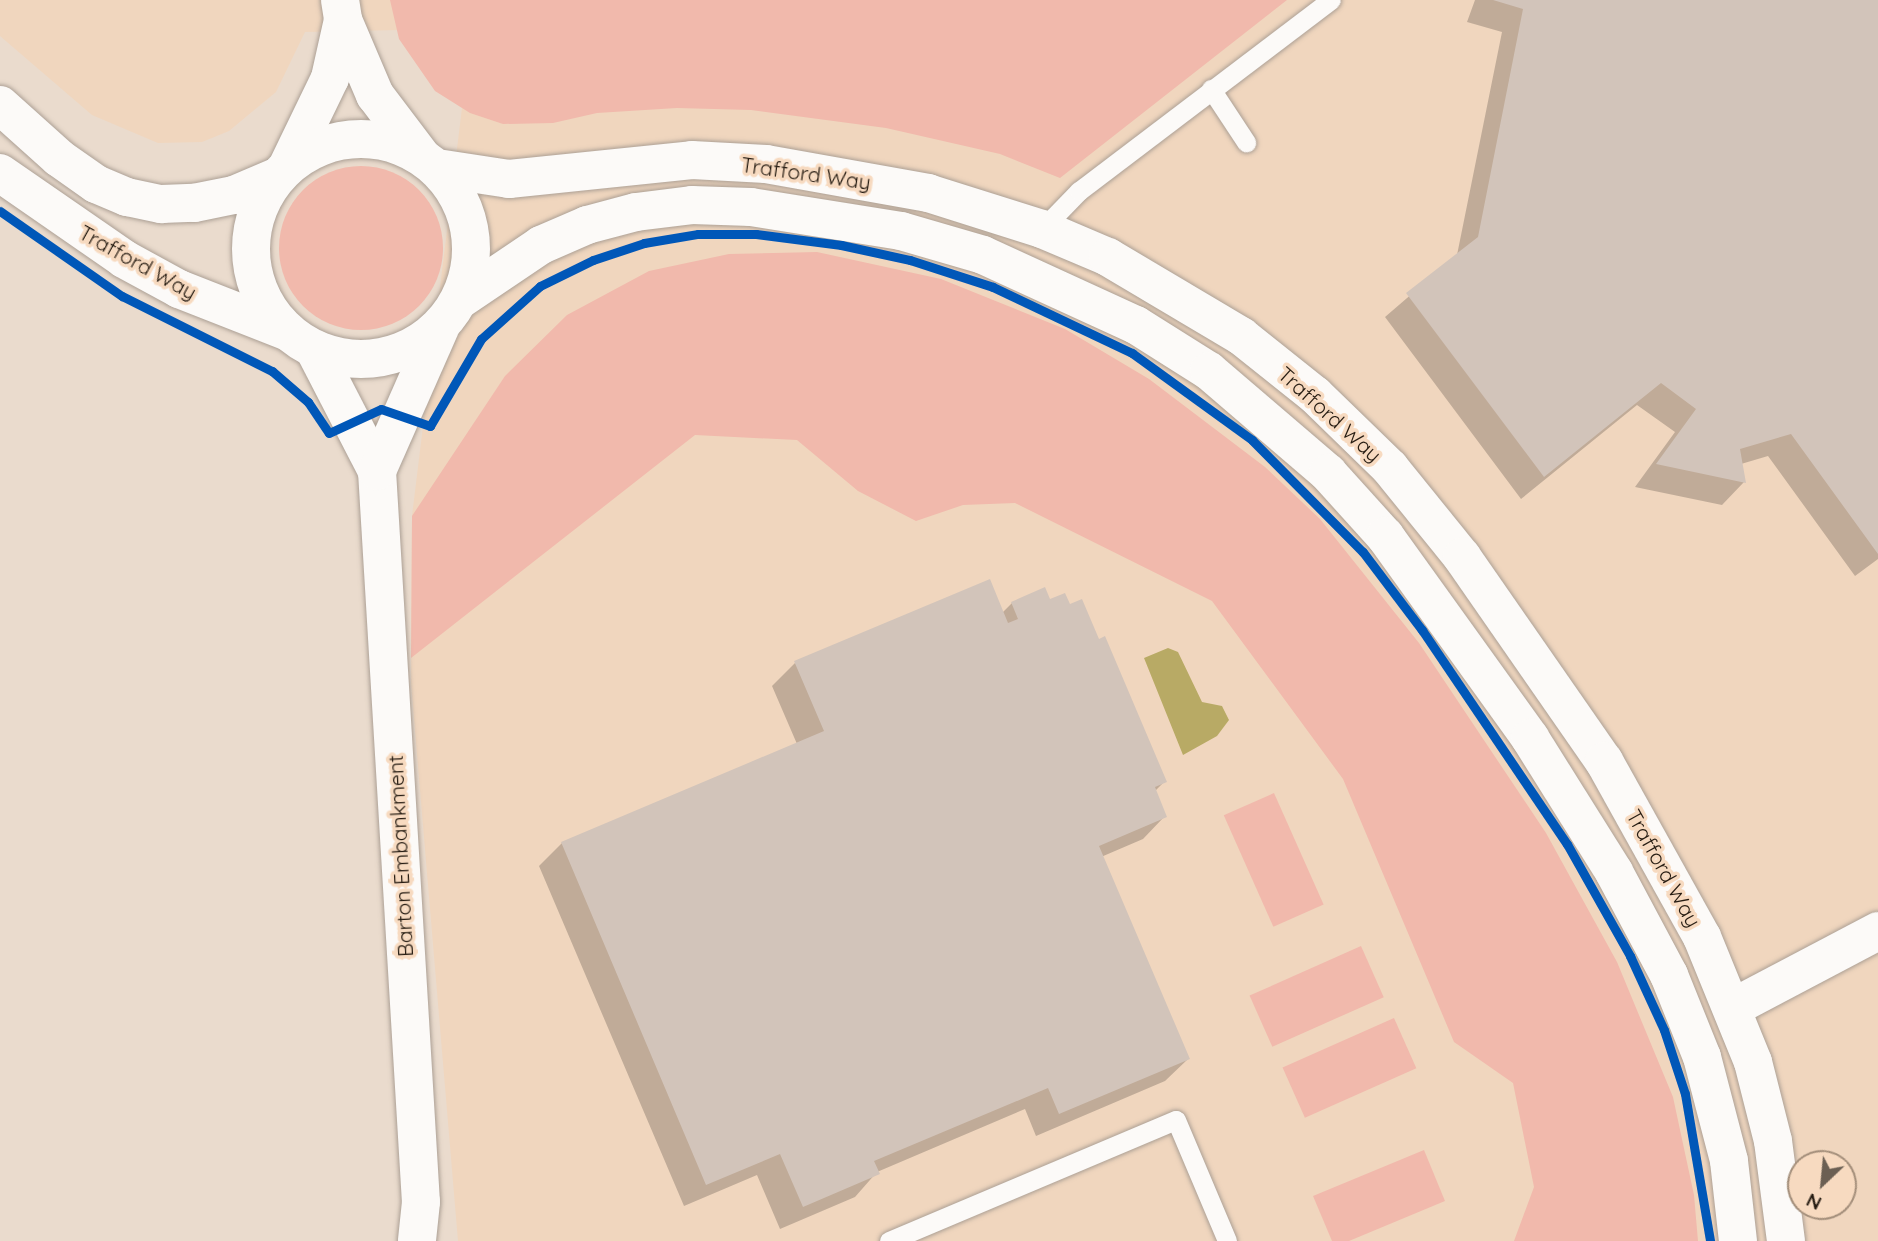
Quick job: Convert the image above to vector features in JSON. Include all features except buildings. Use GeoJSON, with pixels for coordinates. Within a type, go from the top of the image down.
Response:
{"type":"FeatureCollection","features":[{"type":"Feature","properties":{"kind":"street"},"geometry":{"type":"LineString","coordinates":[[342,10],[375,95],[459,196],[471,230],[471,265],[450,313],[411,348],[377,359],[345,359],[300,340],[261,295],[253,274],[251,240],[258,207],[282,171],[330,78],[342,10]]}},
{"type":"Feature","properties":{"kind":"street"},"geometry":{"type":"LineString","coordinates":[[0,106],[59,158],[96,184],[127,197],[161,204],[194,204],[234,195],[333,142],[370,139],[430,162]]}},
{"type":"Feature","properties":{"kind":"street","name":"Trafford Way"},"geometry":{"type":"LineString","coordinates":[[430,162],[509,179],[680,161],[766,164],[928,192],[1042,229],[1108,257],[1241,336],[1315,396],[1390,468],[1462,557],[1604,761],[1690,913],[1753,1062],[1773,1141],[1786,1241]]}},
{"type":"Feature","properties":{"kind":"street","name":"Trafford Way"},"geometry":{"type":"LineString","coordinates":[[0,173],[124,259],[179,289],[300,340]]}},
{"type":"Feature","properties":{"kind":"street","name":"Trafford Way"},"geometry":{"type":"LineString","coordinates":[[450,313],[541,245],[587,225],[636,212],[692,205],[751,207],[901,231],[984,255],[1136,325],[1209,371],[1328,473],[1385,536],[1523,727],[1614,872],[1668,975],[1702,1057],[1728,1161],[1738,1241]]}},
{"type":"Feature","properties":{"kind":"street","name":"Barton Embankment"},"geometry":{"type":"LineString","coordinates":[[377,471],[450,313]]}},
{"type":"Feature","properties":{"kind":"street","name":"Barton Embankment"},"geometry":{"type":"LineString","coordinates":[[300,340],[377,471],[420,1188],[417,1241]]}},
{"type":"Feature","properties":{"kind":"street"},"geometry":{"type":"LineString","coordinates":[[1732,1008],[1878,931]]}},
{"type":"Feature","properties":{"kind":"lane"},"geometry":{"type":"LineString","coordinates":[[1042,229],[1079,191],[1331,0]]}},
{"type":"Feature","properties":{"kind":"lane"},"geometry":{"type":"LineString","coordinates":[[1211,89],[1246,142]]}},
{"type":"Feature","properties":{"kind":"lane"},"geometry":{"type":"LineString","coordinates":[[889,1241],[1176,1120],[1227,1241]]}},
{"type":"Feature","properties":{"kind":"shaded area"},"geometry":{"type":"Polygon","coordinates":[[[0,0],[1878,0],[1878,1241],[458,1241],[411,683],[412,516],[462,108],[439,91],[399,30],[305,32],[276,92],[229,131],[202,142],[158,143],[92,115],[0,36],[0,0]]]}},
{"type":"Feature","properties":{"kind":"shaded area"},"geometry":{"type":"Polygon","coordinates":[[[390,0],[1287,0],[1060,178],[1000,154],[886,128],[751,110],[677,108],[597,113],[553,123],[503,124],[470,113],[435,91],[399,39],[390,0]]]}},
{"type":"Feature","properties":{"kind":"shaded area"},"geometry":{"type":"Polygon","coordinates":[[[361,166],[392,172],[419,190],[437,217],[443,248],[437,279],[419,306],[392,324],[361,330],[330,324],[303,306],[285,279],[279,248],[285,217],[303,190],[330,172],[361,166]]]}},
{"type":"Feature","properties":{"kind":"shaded area"},"geometry":{"type":"Polygon","coordinates":[[[817,252],[941,279],[1065,329],[1149,379],[1265,467],[1320,519],[1419,643],[1546,833],[1617,962],[1673,1097],[1694,1195],[1698,1241],[1514,1241],[1534,1187],[1513,1083],[1454,1042],[1343,779],[1212,601],[1015,503],[963,505],[916,521],[858,491],[797,440],[695,435],[411,658],[412,516],[505,376],[567,315],[649,271],[729,254],[817,252]]]}},
{"type":"Feature","properties":{"kind":"shaded area"},"geometry":{"type":"Polygon","coordinates":[[[1168,648],[1178,652],[1202,702],[1222,706],[1229,720],[1217,736],[1183,755],[1144,658],[1168,648]]]}},
{"type":"Feature","properties":{"kind":"shaded area"},"geometry":{"type":"Polygon","coordinates":[[[1274,793],[1324,904],[1273,927],[1224,815],[1274,793]]]}},
{"type":"Feature","properties":{"kind":"shaded area"},"geometry":{"type":"Polygon","coordinates":[[[1361,946],[1384,997],[1272,1047],[1250,996],[1361,946]]]}},
{"type":"Feature","properties":{"kind":"shaded area"},"geometry":{"type":"Polygon","coordinates":[[[1394,1018],[1416,1068],[1305,1118],[1283,1068],[1394,1018]]]}},
{"type":"Feature","properties":{"kind":"shaded area"},"geometry":{"type":"Polygon","coordinates":[[[1424,1150],[1445,1201],[1349,1241],[1332,1241],[1313,1196],[1424,1150]]]}},
{"type":"Feature","properties":{"kind":"cycle path"},"geometry":{"type":"LineString","coordinates":[[0,211],[122,296],[272,371],[308,402],[329,433],[381,409],[430,426],[481,339],[540,286],[593,260],[644,243],[698,234],[756,234],[841,245],[910,260],[993,287],[1132,353],[1252,440],[1363,552],[1422,630],[1567,844],[1630,956],[1664,1030],[1685,1094],[1710,1241]]}}]}
